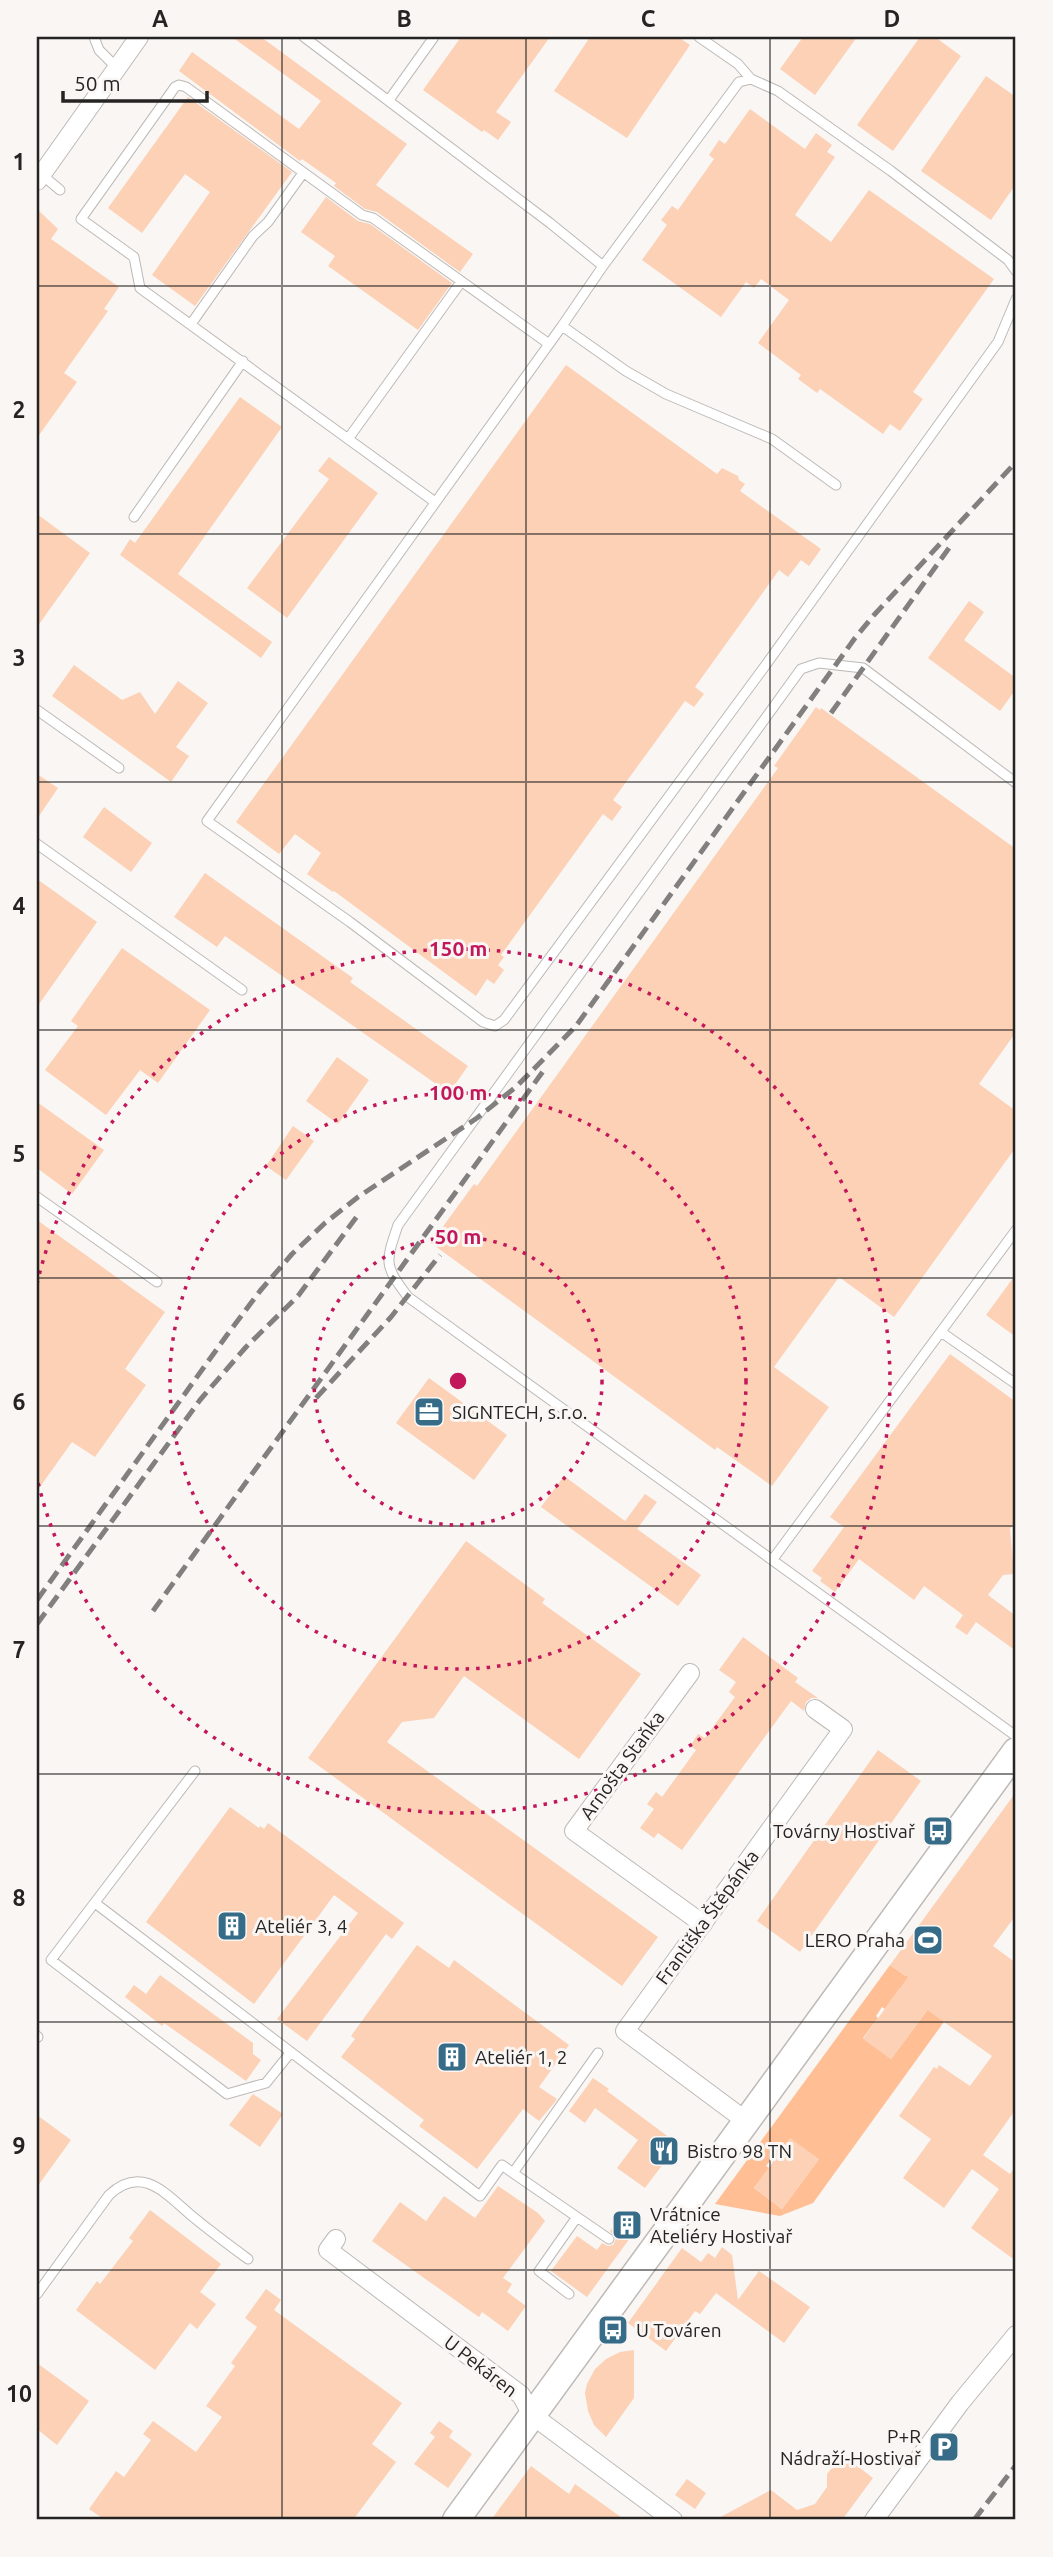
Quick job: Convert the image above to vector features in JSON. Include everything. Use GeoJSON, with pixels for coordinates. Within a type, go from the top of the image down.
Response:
{"type":"FeatureCollection","features":[{"type":"Feature","properties":{"kind":"street"},"geometry":{"type":"LineString","coordinates":[[39,177],[139,37]]}},
{"type":"Feature","properties":{"kind":"street","name":"Arnošta Staňka"},"geometry":{"type":"LineString","coordinates":[[690,1673],[574,1831],[703,1924]]}},
{"type":"Feature","properties":{"kind":"street","name":"Františka Štěpánka"},"geometry":{"type":"LineString","coordinates":[[746,2121],[625,2031],[843,1729],[815,1709]]}},
{"type":"Feature","properties":{"kind":"street"},"geometry":{"type":"LineString","coordinates":[[456,2520],[1016,1751]]}},
{"type":"Feature","properties":{"kind":"street","name":"U Pekáren"},"geometry":{"type":"LineString","coordinates":[[336,2239],[328,2250],[521,2395],[532,2415],[671,2520]]}},
{"type":"Feature","properties":{"kind":"street"},"geometry":{"type":"LineString","coordinates":[[874,2520],[960,2403],[1016,2335]]}},
{"type":"Feature","properties":{"kind":"lane"},"geometry":{"type":"LineString","coordinates":[[94,37],[99,50],[117,68]]}},
{"type":"Feature","properties":{"kind":"lane"},"geometry":{"type":"LineString","coordinates":[[304,37],[603,266]]}},
{"type":"Feature","properties":{"kind":"lane"},"geometry":{"type":"LineString","coordinates":[[388,100],[434,37]]}},
{"type":"Feature","properties":{"kind":"lane"},"geometry":{"type":"LineString","coordinates":[[699,37],[738,64],[751,79],[778,91],[891,171],[1008,260],[1016,271]]}},
{"type":"Feature","properties":{"kind":"lane"},"geometry":{"type":"LineString","coordinates":[[751,79],[739,82],[603,266],[207,821],[483,1022],[495,1026],[504,1020],[757,677],[998,342],[1016,299]]}},
{"type":"Feature","properties":{"kind":"lane"},"geometry":{"type":"LineString","coordinates":[[435,502],[141,288],[134,257],[81,219],[175,87],[186,87],[362,215],[373,218],[549,344]]}},
{"type":"Feature","properties":{"kind":"lane"},"geometry":{"type":"LineString","coordinates":[[191,324],[253,236],[268,222],[303,173]]}},
{"type":"Feature","properties":{"kind":"lane"},"geometry":{"type":"LineString","coordinates":[[39,177],[60,190]]}},
{"type":"Feature","properties":{"kind":"lane"},"geometry":{"type":"LineString","coordinates":[[348,439],[461,282]]}},
{"type":"Feature","properties":{"kind":"lane"},"geometry":{"type":"LineString","coordinates":[[562,326],[626,371],[666,394],[772,439],[836,485]]}},
{"type":"Feature","properties":{"kind":"lane"},"geometry":{"type":"LineString","coordinates":[[134,517],[243,361]]}},
{"type":"Feature","properties":{"kind":"lane"},"geometry":{"type":"LineString","coordinates":[[1016,783],[863,668],[820,663],[801,669],[398,1225],[387,1256],[391,1275],[408,1297],[1016,1736]]}},
{"type":"Feature","properties":{"kind":"lane"},"geometry":{"type":"LineString","coordinates":[[37,710],[119,768]]}},
{"type":"Feature","properties":{"kind":"lane"},"geometry":{"type":"LineString","coordinates":[[37,844],[242,990]]}},
{"type":"Feature","properties":{"kind":"lane"},"geometry":{"type":"LineString","coordinates":[[37,1197],[158,1282]]}},
{"type":"Feature","properties":{"kind":"lane"},"geometry":{"type":"LineString","coordinates":[[773,1559],[1016,1230]]}},
{"type":"Feature","properties":{"kind":"lane"},"geometry":{"type":"LineString","coordinates":[[941,1332],[1016,1384]]}},
{"type":"Feature","properties":{"kind":"lane"},"geometry":{"type":"LineString","coordinates":[[195,1771],[51,1960],[228,2094],[266,2083],[290,2052]]}},
{"type":"Feature","properties":{"kind":"lane"},"geometry":{"type":"LineString","coordinates":[[94,1903],[480,2196],[502,2165],[609,2239]]}},
{"type":"Feature","properties":{"kind":"lane"},"geometry":{"type":"LineString","coordinates":[[513,2173],[598,2053]]}},
{"type":"Feature","properties":{"kind":"lane"},"geometry":{"type":"LineString","coordinates":[[37,2294],[109,2195],[130,2182],[153,2185],[165,2190],[191,2215],[248,2259]]}},
{"type":"Feature","properties":{"kind":"lane"},"geometry":{"type":"LineString","coordinates":[[569,2294],[539,2272],[577,2217]]}},
{"type":"Feature","properties":{"kind":"shaded area"},"geometry":{"type":"Polygon","coordinates":[[[890,1965],[906,1976],[912,1967],[959,2001],[813,2203],[780,2216],[715,2204],[890,1965]],[[900,1988],[885,2009],[882,2007],[876,2016],[878,2018],[863,2038],[891,2059],[928,2009],[900,1988]],[[773,2157],[766,2166],[769,2168],[754,2188],[782,2209],[819,2159],[773,2157]]]}},
{"type":"Feature","properties":{"kind":"building"},"geometry":{"type":"Polygon","coordinates":[[[232,37],[261,37],[407,144],[376,185],[473,254],[460,272],[377,212],[365,209],[334,186],[336,183],[302,159],[300,161],[179,71],[192,52],[299,129],[321,101],[232,37]]]}},
{"type":"Feature","properties":{"kind":"building"},"geometry":{"type":"Polygon","coordinates":[[[461,37],[550,37],[496,112],[511,122],[498,140],[484,130],[482,132],[423,90],[461,37]]]}},
{"type":"Feature","properties":{"kind":"building"},"geometry":{"type":"Polygon","coordinates":[[[590,37],[678,37],[690,45],[627,138],[554,91],[590,37]]]}},
{"type":"Feature","properties":{"kind":"building"},"geometry":{"type":"Polygon","coordinates":[[[803,37],[857,37],[815,95],[780,69],[803,37]]]}},
{"type":"Feature","properties":{"kind":"building"},"geometry":{"type":"Polygon","coordinates":[[[920,37],[935,37],[961,56],[893,151],[857,125],[920,37]]]}},
{"type":"Feature","properties":{"kind":"building"},"geometry":{"type":"Polygon","coordinates":[[[986,76],[1016,97],[1016,184],[991,220],[921,171],[986,76]]]}},
{"type":"Feature","properties":{"kind":"building"},"geometry":{"type":"Polygon","coordinates":[[[188,97],[292,172],[195,306],[152,275],[210,192],[185,174],[142,233],[108,208],[188,97]]]}},
{"type":"Feature","properties":{"kind":"building"},"geometry":{"type":"Polygon","coordinates":[[[750,109],[805,149],[816,133],[832,145],[827,152],[835,157],[795,215],[831,242],[869,190],[994,279],[913,392],[923,399],[900,431],[890,424],[883,434],[820,389],[817,393],[798,379],[801,375],[758,343],[789,300],[761,279],[754,288],[746,282],[721,317],[642,260],[667,225],[661,220],[672,206],[678,210],[714,159],[709,155],[719,140],[725,144],[750,109]]]}},
{"type":"Feature","properties":{"kind":"building"},"geometry":{"type":"Polygon","coordinates":[[[326,197],[358,221],[370,224],[452,283],[418,330],[328,266],[335,256],[301,232],[326,197]]]}},
{"type":"Feature","properties":{"kind":"building"},"geometry":{"type":"Polygon","coordinates":[[[37,209],[58,229],[51,239],[119,287],[104,309],[108,311],[64,373],[77,382],[37,438],[37,209]]]}},
{"type":"Feature","properties":{"kind":"building"},"geometry":{"type":"Polygon","coordinates":[[[566,365],[717,474],[722,468],[738,476],[745,484],[740,491],[821,549],[809,566],[801,560],[788,577],[779,570],[695,687],[704,694],[694,707],[685,701],[613,800],[622,807],[612,821],[603,814],[501,955],[504,957],[498,965],[504,970],[494,984],[487,979],[476,996],[307,874],[321,853],[295,834],[279,854],[236,822],[566,365]]]}},
{"type":"Feature","properties":{"kind":"building"},"geometry":{"type":"Polygon","coordinates":[[[240,397],[282,427],[178,574],[272,642],[261,658],[120,555],[130,539],[135,543],[240,397]]]}},
{"type":"Feature","properties":{"kind":"building"},"geometry":{"type":"Polygon","coordinates":[[[329,457],[378,493],[287,618],[247,588],[329,479],[318,471],[329,457]]]}},
{"type":"Feature","properties":{"kind":"building"},"geometry":{"type":"Polygon","coordinates":[[[37,514],[90,553],[37,627],[37,514]]]}},
{"type":"Feature","properties":{"kind":"building"},"geometry":{"type":"Polygon","coordinates":[[[969,601],[984,612],[964,640],[1016,678],[1016,689],[1000,711],[928,658],[969,601]]]}},
{"type":"Feature","properties":{"kind":"building"},"geometry":{"type":"Polygon","coordinates":[[[74,665],[122,700],[140,692],[155,714],[178,681],[208,703],[176,747],[189,756],[171,782],[52,696],[74,665]]]}},
{"type":"Feature","properties":{"kind":"building"},"geometry":{"type":"Polygon","coordinates":[[[816,707],[1016,849],[1016,1032],[979,1084],[1016,1111],[1016,1147],[894,1317],[839,1277],[774,1367],[829,1407],[772,1486],[717,1447],[715,1450],[431,1243],[474,1184],[477,1186],[778,768],[774,766],[816,707]]]}},
{"type":"Feature","properties":{"kind":"building"},"geometry":{"type":"Polygon","coordinates":[[[37,774],[58,788],[37,819],[37,774]]]}},
{"type":"Feature","properties":{"kind":"building"},"geometry":{"type":"Polygon","coordinates":[[[104,807],[152,843],[131,872],[83,837],[104,807]]]}},
{"type":"Feature","properties":{"kind":"building"},"geometry":{"type":"Polygon","coordinates":[[[205,873],[353,978],[350,982],[468,1066],[449,1093],[225,936],[217,947],[174,917],[205,873]]]}},
{"type":"Feature","properties":{"kind":"building"},"geometry":{"type":"Polygon","coordinates":[[[37,879],[97,922],[37,1007],[37,879]]]}},
{"type":"Feature","properties":{"kind":"building"},"geometry":{"type":"Polygon","coordinates":[[[122,948],[210,1010],[158,1083],[140,1070],[106,1115],[45,1070],[78,1026],[71,1021],[122,948]]]}},
{"type":"Feature","properties":{"kind":"building"},"geometry":{"type":"Polygon","coordinates":[[[337,1057],[369,1080],[338,1124],[306,1101],[337,1057]]]}},
{"type":"Feature","properties":{"kind":"building"},"geometry":{"type":"Polygon","coordinates":[[[37,1102],[104,1150],[72,1194],[37,1168],[37,1102]]]}},
{"type":"Feature","properties":{"kind":"building"},"geometry":{"type":"Polygon","coordinates":[[[293,1126],[314,1141],[286,1180],[266,1166],[293,1126]]]}},
{"type":"Feature","properties":{"kind":"building"},"geometry":{"type":"Polygon","coordinates":[[[37,1220],[165,1312],[125,1369],[146,1385],[95,1457],[72,1442],[37,1491],[37,1220]]]}},
{"type":"Feature","properties":{"kind":"building"},"geometry":{"type":"Polygon","coordinates":[[[1016,1274],[1016,1337],[986,1315],[1016,1274]]]}},
{"type":"Feature","properties":{"kind":"building"},"geometry":{"type":"Polygon","coordinates":[[[950,1354],[1016,1402],[1016,1521],[1010,1529],[1014,1574],[1003,1575],[988,1595],[1016,1616],[1016,1651],[976,1622],[967,1635],[955,1627],[963,1615],[924,1586],[914,1600],[859,1559],[835,1592],[812,1571],[844,1527],[830,1517],[950,1354]]]}},
{"type":"Feature","properties":{"kind":"building"},"geometry":{"type":"Polygon","coordinates":[[[429,1378],[507,1435],[474,1480],[396,1423],[429,1378]]]}},
{"type":"Feature","properties":{"kind":"building"},"geometry":{"type":"Polygon","coordinates":[[[564,1476],[625,1521],[645,1494],[657,1502],[637,1529],[701,1575],[678,1606],[541,1507],[564,1476]]]}},
{"type":"Feature","properties":{"kind":"building"},"geometry":{"type":"Polygon","coordinates":[[[466,1541],[545,1599],[542,1603],[641,1674],[579,1759],[464,1676],[434,1718],[402,1722],[387,1742],[658,1937],[622,1986],[308,1758],[466,1541]]]}},
{"type":"Feature","properties":{"kind":"building"},"geometry":{"type":"Polygon","coordinates":[[[743,1637],[798,1678],[795,1682],[818,1698],[811,1698],[806,1702],[804,1711],[791,1701],[682,1850],[658,1833],[654,1838],[640,1828],[654,1809],[647,1804],[656,1792],[662,1797],[696,1750],[690,1746],[698,1734],[705,1738],[735,1697],[729,1692],[736,1682],[719,1670],[743,1637]]]}},
{"type":"Feature","properties":{"kind":"building"},"geometry":{"type":"Polygon","coordinates":[[[878,1750],[921,1781],[800,1952],[757,1921],[878,1750]]]}},
{"type":"Feature","properties":{"kind":"building"},"geometry":{"type":"Polygon","coordinates":[[[1016,1792],[1016,1915],[993,1946],[1016,1963],[1016,2109],[983,2155],[1010,2174],[1016,2166],[1016,2261],[971,2228],[999,2189],[972,2169],[944,2208],[903,2178],[931,2139],[899,2116],[934,2067],[937,2069],[939,2065],[970,2086],[992,2056],[927,2010],[891,2059],[863,2039],[908,1977],[890,1965],[1016,1792]]]}},
{"type":"Feature","properties":{"kind":"building","name":"Ateliér 3, 4"},"geometry":{"type":"Polygon","coordinates":[[[230,1807],[259,1828],[260,1826],[264,1829],[268,1823],[404,1923],[392,1939],[386,1934],[307,2041],[277,2019],[358,1913],[334,1895],[254,2004],[146,1922],[230,1807]]]}},
{"type":"Feature","properties":{"kind":"building","name":"Ateliér 1, 2"},"geometry":{"type":"Polygon","coordinates":[[[417,1945],[449,1968],[454,1960],[569,2045],[539,2087],[557,2099],[555,2102],[539,2121],[523,2109],[477,2169],[419,2126],[424,2120],[341,2057],[355,2039],[351,2036],[417,1945]]]}},
{"type":"Feature","properties":{"kind":"building"},"geometry":{"type":"Polygon","coordinates":[[[160,1975],[253,2043],[253,2054],[261,2060],[246,2081],[164,2023],[162,2026],[125,1997],[134,1985],[146,1994],[160,1975]]]}},
{"type":"Feature","properties":{"kind":"building"},"geometry":{"type":"Polygon","coordinates":[[[593,2078],[678,2144],[645,2188],[617,2168],[638,2140],[595,2108],[585,2123],[569,2111],[593,2078]]]}},
{"type":"Feature","properties":{"kind":"building"},"geometry":{"type":"Polygon","coordinates":[[[253,2094],[283,2114],[260,2147],[229,2125],[253,2094]]]}},
{"type":"Feature","properties":{"kind":"building"},"geometry":{"type":"Polygon","coordinates":[[[37,2115],[71,2140],[37,2187],[37,2115]]]}},
{"type":"Feature","properties":{"kind":"building"},"geometry":{"type":"Polygon","coordinates":[[[790,2138],[819,2159],[782,2209],[754,2188],[790,2138]]]}},
{"type":"Feature","properties":{"kind":"building"},"geometry":{"type":"Polygon","coordinates":[[[498,2186],[538,2213],[545,2221],[503,2278],[512,2284],[507,2292],[526,2306],[508,2331],[482,2312],[479,2317],[372,2241],[400,2202],[426,2221],[444,2196],[475,2218],[498,2186]]]}},
{"type":"Feature","properties":{"kind":"building"},"geometry":{"type":"Polygon","coordinates":[[[150,2210],[221,2264],[200,2292],[216,2304],[197,2329],[190,2323],[155,2370],[76,2310],[97,2281],[100,2284],[133,2241],[129,2238],[150,2210]]]}},
{"type":"Feature","properties":{"kind":"building"},"geometry":{"type":"Polygon","coordinates":[[[625,2211],[641,2223],[587,2297],[551,2271],[577,2236],[597,2250],[602,2243],[613,2245],[616,2239],[610,2231],[625,2211]]]}},
{"type":"Feature","properties":{"kind":"building"},"geometry":{"type":"Polygon","coordinates":[[[722,2247],[732,2255],[738,2300],[759,2271],[810,2307],[784,2343],[716,2293],[700,2314],[695,2311],[666,2351],[628,2323],[682,2248],[701,2262],[708,2253],[715,2258],[722,2247]]]}},
{"type":"Feature","properties":{"kind":"building"},"geometry":{"type":"Polygon","coordinates":[[[266,2289],[281,2300],[274,2310],[402,2403],[372,2444],[396,2462],[353,2520],[105,2520],[89,2509],[116,2471],[124,2477],[151,2440],[143,2434],[153,2421],[196,2452],[222,2417],[206,2406],[235,2366],[231,2363],[257,2327],[245,2318],[266,2289]]]}},
{"type":"Feature","properties":{"kind":"building"},"geometry":{"type":"Polygon","coordinates":[[[634,2350],[634,2398],[606,2437],[594,2425],[588,2411],[585,2393],[587,2384],[595,2369],[606,2359],[620,2352],[634,2350]]]}},
{"type":"Feature","properties":{"kind":"building"},"geometry":{"type":"Polygon","coordinates":[[[37,2363],[89,2401],[57,2445],[37,2429],[37,2363]]]}},
{"type":"Feature","properties":{"kind":"building"},"geometry":{"type":"Polygon","coordinates":[[[439,2421],[453,2431],[449,2437],[472,2454],[448,2488],[414,2464],[435,2437],[430,2433],[439,2421]]]}},
{"type":"Feature","properties":{"kind":"building"},"geometry":{"type":"Polygon","coordinates":[[[852,2462],[873,2478],[842,2520],[715,2520],[771,2490],[797,2510],[815,2504],[827,2487],[827,2474],[831,2469],[852,2462]]]}},
{"type":"Feature","properties":{"kind":"building"},"geometry":{"type":"Polygon","coordinates":[[[531,2466],[569,2494],[575,2484],[625,2520],[491,2520],[531,2466]]]}},
{"type":"Feature","properties":{"kind":"building"},"geometry":{"type":"Polygon","coordinates":[[[687,2479],[706,2493],[695,2509],[675,2495],[687,2479]]]}},
{"type":"Feature","properties":{"kind":"railway"},"geometry":{"type":"LineString","coordinates":[[37,1600],[227,1335],[292,1254],[358,1197],[477,1118],[516,1087],[576,1026],[855,638],[1016,462]]}},
{"type":"Feature","properties":{"kind":"railway"},"geometry":{"type":"LineString","coordinates":[[831,713],[949,548]]}},
{"type":"Feature","properties":{"kind":"railway"},"geometry":{"type":"LineString","coordinates":[[153,1611],[544,1070]]}},
{"type":"Feature","properties":{"kind":"railway"},"geometry":{"type":"LineString","coordinates":[[37,1624],[200,1400],[246,1347],[298,1296],[358,1215]]}},
{"type":"Feature","properties":{"kind":"railway"},"geometry":{"type":"LineString","coordinates":[[316,1398],[391,1317],[440,1255]]}},
{"type":"Feature","properties":{"kind":"railway"},"geometry":{"type":"LineString","coordinates":[[974,2520],[1016,2465]]}},
{"type":"Feature","properties":{"kind":"place","name":"SIGNTECH, s.r.o."},"geometry":{"type":"Point","coordinates":[429,1412]}},
{"type":"Feature","properties":{"kind":"place","name":"Továrny Hostivař"},"geometry":{"type":"Point","coordinates":[938,1831]}},
{"type":"Feature","properties":{"kind":"place","name":"Ateliér 3, 4"},"geometry":{"type":"Point","coordinates":[232,1926]}},
{"type":"Feature","properties":{"kind":"place","name":"LERO Praha"},"geometry":{"type":"Point","coordinates":[928,1940]}},
{"type":"Feature","properties":{"kind":"place","name":"Ateliér 1, 2"},"geometry":{"type":"Point","coordinates":[452,2057]}},
{"type":"Feature","properties":{"kind":"place","name":"Bistro 98 TN"},"geometry":{"type":"Point","coordinates":[664,2151]}},
{"type":"Feature","properties":{"kind":"place","name":"Vrátnice Ateliéry Hostivař"},"geometry":{"type":"Point","coordinates":[627,2225]}},
{"type":"Feature","properties":{"kind":"place","name":"U Továren"},"geometry":{"type":"Point","coordinates":[613,2330]}},
{"type":"Feature","properties":{"kind":"place","name":"P+R Nádraží-Hostivař"},"geometry":{"type":"Point","coordinates":[944,2447]}}]}
